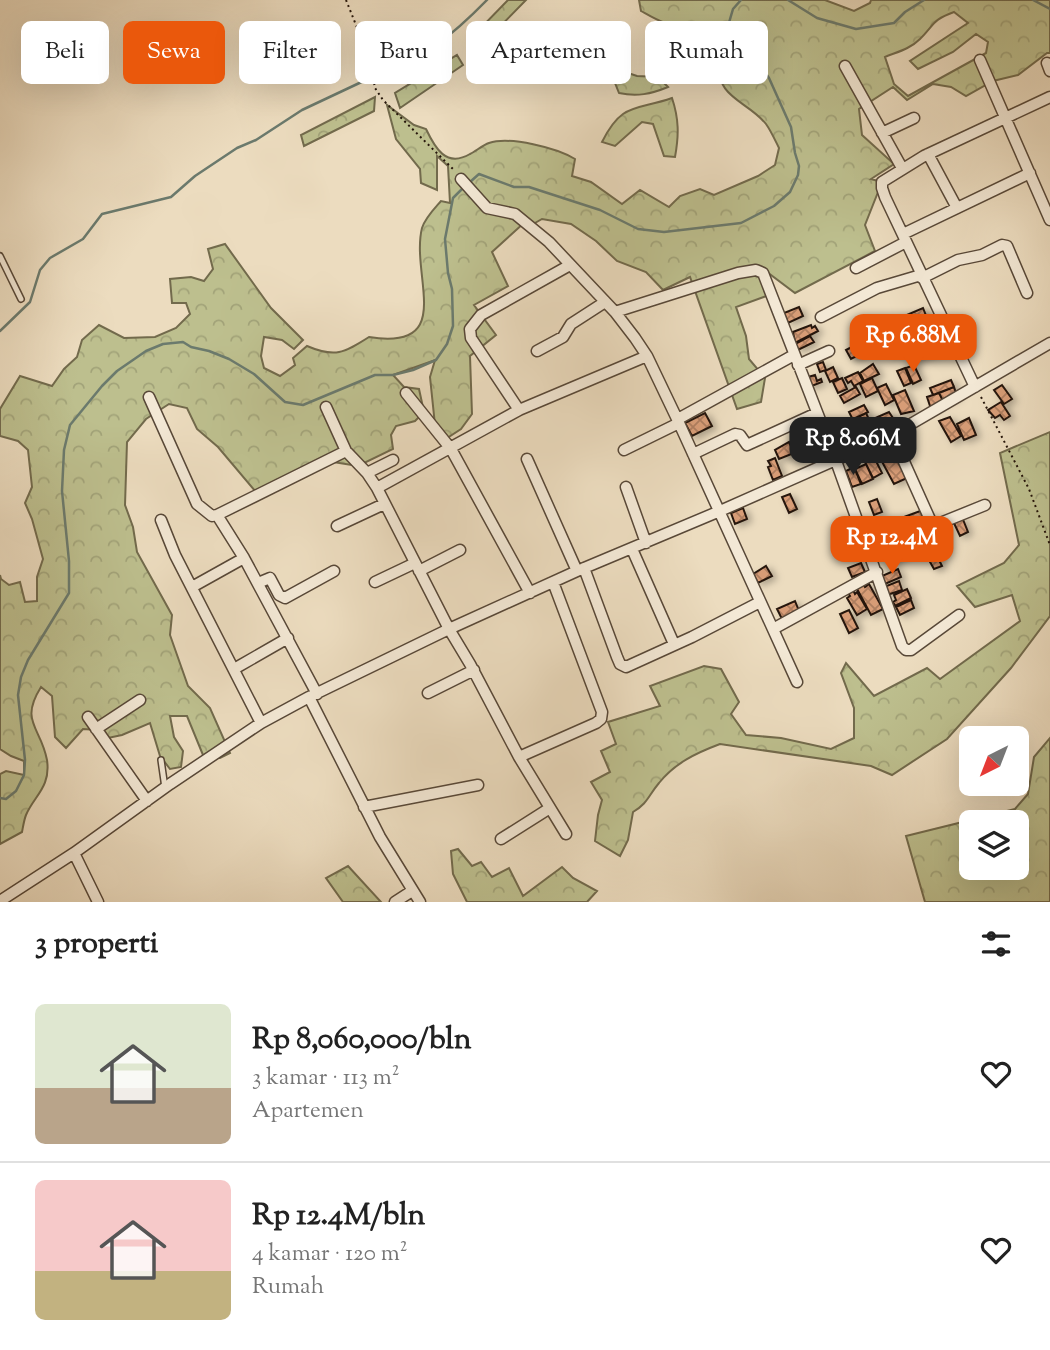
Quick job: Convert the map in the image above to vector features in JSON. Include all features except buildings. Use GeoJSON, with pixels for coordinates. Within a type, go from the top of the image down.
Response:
{"type":"FeatureCollection","features":[{"type":"Feature","properties":{"kind":"street"},"geometry":{"type":"LineString","coordinates":[[980,60],[1050,220]]}},
{"type":"Feature","properties":{"kind":"street"},"geometry":{"type":"LineString","coordinates":[[845,66],[902,168]]}},
{"type":"Feature","properties":{"kind":"street"},"geometry":{"type":"LineString","coordinates":[[975,387],[881,188],[882,182],[928,154],[1050,97]]}},
{"type":"Feature","properties":{"kind":"street"},"geometry":{"type":"LineString","coordinates":[[883,133],[914,118]]}},
{"type":"Feature","properties":{"kind":"street"},"geometry":{"type":"LineString","coordinates":[[928,154],[957,208]]}},
{"type":"Feature","properties":{"kind":"street"},"geometry":{"type":"LineString","coordinates":[[856,268],[957,208],[1030,173]]}},
{"type":"Feature","properties":{"kind":"street"},"geometry":{"type":"LineString","coordinates":[[461,179],[487,208],[515,214],[526,221],[615,312],[647,356],[797,682]]}},
{"type":"Feature","properties":{"kind":"street"},"geometry":{"type":"LineString","coordinates":[[821,317],[877,288],[922,276],[958,260],[982,256],[1002,246],[1007,246],[1027,293]]}},
{"type":"Feature","properties":{"kind":"street"},"geometry":{"type":"LineString","coordinates":[[519,410],[471,338],[470,329],[481,315],[570,265]]}},
{"type":"Feature","properties":{"kind":"street"},"geometry":{"type":"LineString","coordinates":[[615,312],[690,287],[756,270],[763,273],[877,572],[896,634],[906,650],[911,650],[959,615]]}},
{"type":"Feature","properties":{"kind":"street"},"geometry":{"type":"LineString","coordinates":[[537,351],[563,337],[571,324],[605,302]]}},
{"type":"Feature","properties":{"kind":"street"},"geometry":{"type":"LineString","coordinates":[[0,901],[261,723],[449,629],[892,435],[1050,343]]}},
{"type":"Feature","properties":{"kind":"street"},"geometry":{"type":"LineString","coordinates":[[624,450],[796,360],[829,351]]}},
{"type":"Feature","properties":{"kind":"street"},"geometry":{"type":"LineString","coordinates":[[377,488],[519,410],[647,356]]}},
{"type":"Feature","properties":{"kind":"street"},"geometry":{"type":"LineString","coordinates":[[406,393],[451,449],[530,593]]}},
{"type":"Feature","properties":{"kind":"street"},"geometry":{"type":"LineString","coordinates":[[149,397],[197,504],[208,515],[218,515],[345,451]]}},
{"type":"Feature","properties":{"kind":"street"},"geometry":{"type":"LineString","coordinates":[[327,407],[345,451],[377,488],[449,629],[474,670],[519,757],[566,834]]}},
{"type":"Feature","properties":{"kind":"street"},"geometry":{"type":"LineString","coordinates":[[693,454],[736,434],[740,435],[747,445],[817,413]]}},
{"type":"Feature","properties":{"kind":"street"},"geometry":{"type":"LineString","coordinates":[[892,435],[941,544]]}},
{"type":"Feature","properties":{"kind":"street"},"geometry":{"type":"LineString","coordinates":[[527,459],[581,570],[621,664],[626,667],[633,665],[760,602]]}},
{"type":"Feature","properties":{"kind":"street"},"geometry":{"type":"LineString","coordinates":[[366,473],[393,460]]}},
{"type":"Feature","properties":{"kind":"street"},"geometry":{"type":"LineString","coordinates":[[626,487],[646,543]]}},
{"type":"Feature","properties":{"kind":"street"},"geometry":{"type":"LineString","coordinates":[[337,526],[384,504]]}},
{"type":"Feature","properties":{"kind":"street"},"geometry":{"type":"LineString","coordinates":[[933,526],[985,505]]}},
{"type":"Feature","properties":{"kind":"street"},"geometry":{"type":"LineString","coordinates":[[218,515],[288,639],[364,807],[419,902]]}},
{"type":"Feature","properties":{"kind":"street"},"geometry":{"type":"LineString","coordinates":[[160,520],[261,723]]}},
{"type":"Feature","properties":{"kind":"street"},"geometry":{"type":"LineString","coordinates":[[632,549],[674,644]]}},
{"type":"Feature","properties":{"kind":"street"},"geometry":{"type":"LineString","coordinates":[[374,582],[460,550]]}},
{"type":"Feature","properties":{"kind":"street"},"geometry":{"type":"LineString","coordinates":[[192,587],[244,558]]}},
{"type":"Feature","properties":{"kind":"street"},"geometry":{"type":"LineString","coordinates":[[258,583],[270,578],[279,595],[285,598],[334,571]]}},
{"type":"Feature","properties":{"kind":"street"},"geometry":{"type":"LineString","coordinates":[[773,629],[877,572]]}},
{"type":"Feature","properties":{"kind":"street"},"geometry":{"type":"LineString","coordinates":[[519,757],[601,719],[602,712],[553,582]]}},
{"type":"Feature","properties":{"kind":"street"},"geometry":{"type":"LineString","coordinates":[[234,669],[288,639]]}},
{"type":"Feature","properties":{"kind":"street"},"geometry":{"type":"LineString","coordinates":[[428,693],[474,670]]}},
{"type":"Feature","properties":{"kind":"street"},"geometry":{"type":"LineString","coordinates":[[96,729],[140,700]]}},
{"type":"Feature","properties":{"kind":"street"},"geometry":{"type":"LineString","coordinates":[[88,717],[147,801]]}},
{"type":"Feature","properties":{"kind":"street"},"geometry":{"type":"LineString","coordinates":[[364,807],[478,785]]}},
{"type":"Feature","properties":{"kind":"street"},"geometry":{"type":"LineString","coordinates":[[501,839],[550,808]]}},
{"type":"Feature","properties":{"kind":"street"},"geometry":{"type":"LineString","coordinates":[[74,853],[99,902]]}},
{"type":"Feature","properties":{"kind":"street"},"geometry":{"type":"LineString","coordinates":[[395,902],[412,891]]}},
{"type":"Feature","properties":{"kind":"lane"},"geometry":{"type":"LineString","coordinates":[[0,256],[22,299]]}},
{"type":"Feature","properties":{"kind":"lane"},"geometry":{"type":"LineString","coordinates":[[161,760],[165,788]]}},
{"type":"Feature","properties":{"kind":"path"},"geometry":{"type":"LineString","coordinates":[[346,0],[370,60],[375,88],[383,100],[461,179]]}},
{"type":"Feature","properties":{"kind":"path"},"geometry":{"type":"LineString","coordinates":[[975,387],[1028,489],[1050,545]]}},
{"type":"Feature","properties":{"kind":"green space"},"geometry":{"type":"Polygon","coordinates":[[[508,0],[526,0],[505,21],[488,21],[508,0]]]}},
{"type":"Feature","properties":{"kind":"green space"},"geometry":{"type":"Polygon","coordinates":[[[639,0],[825,0],[854,11],[871,0],[1050,0],[1050,53],[1018,75],[993,81],[966,96],[951,87],[933,84],[907,100],[893,87],[859,109],[862,135],[894,164],[871,179],[882,182],[865,225],[875,251],[795,293],[759,266],[772,294],[736,307],[746,336],[749,359],[765,378],[761,402],[737,409],[690,277],[663,290],[646,272],[617,261],[596,241],[571,224],[542,219],[528,227],[525,222],[492,252],[508,286],[474,305],[496,335],[470,356],[472,414],[461,429],[441,442],[435,425],[430,377],[435,360],[393,375],[404,387],[419,389],[424,412],[415,421],[396,426],[391,435],[393,449],[358,466],[333,462],[256,492],[218,447],[197,429],[187,408],[169,404],[146,419],[127,442],[125,505],[133,527],[137,552],[172,615],[170,635],[188,686],[210,708],[230,753],[220,758],[203,755],[187,716],[170,716],[174,737],[183,751],[181,767],[170,769],[160,756],[150,723],[108,738],[98,730],[83,729],[66,748],[55,737],[52,696],[41,687],[32,709],[32,717],[47,760],[47,777],[29,808],[22,832],[0,844],[0,774],[6,771],[24,775],[24,761],[0,749],[0,575],[9,585],[20,582],[25,602],[37,601],[37,577],[43,559],[25,503],[32,487],[28,450],[18,441],[0,436],[0,409],[20,376],[52,386],[77,357],[82,340],[99,325],[124,338],[155,337],[176,328],[190,314],[186,303],[172,303],[170,279],[191,277],[204,281],[213,269],[208,249],[225,244],[271,308],[303,340],[294,349],[282,340],[264,337],[261,356],[264,368],[280,376],[295,365],[293,358],[307,346],[332,353],[353,347],[369,337],[396,338],[413,333],[421,321],[424,306],[420,247],[422,228],[427,217],[441,201],[450,203],[448,166],[437,156],[437,190],[421,183],[420,169],[396,139],[387,105],[414,125],[426,129],[433,143],[448,157],[462,158],[498,141],[545,147],[575,159],[572,176],[591,182],[622,204],[640,190],[669,207],[680,196],[700,189],[714,195],[758,176],[775,165],[779,148],[768,127],[759,116],[734,98],[723,84],[768,84],[768,21],[658,20],[641,11],[639,0]],[[954,12],[938,20],[912,45],[885,57],[894,84],[908,96],[986,53],[988,42],[976,34],[953,52],[918,69],[910,61],[968,23],[954,12]]]}},
{"type":"Feature","properties":{"kind":"green space"},"geometry":{"type":"Polygon","coordinates":[[[457,55],[463,65],[452,73],[452,58],[457,55]]]}},
{"type":"Feature","properties":{"kind":"green space"},"geometry":{"type":"Polygon","coordinates":[[[631,74],[645,76],[645,84],[665,84],[668,87],[644,94],[619,93],[615,84],[631,84],[631,74]]]}},
{"type":"Feature","properties":{"kind":"green space"},"geometry":{"type":"Polygon","coordinates":[[[410,84],[435,84],[400,108],[395,93],[410,84]]]}},
{"type":"Feature","properties":{"kind":"green space"},"geometry":{"type":"Polygon","coordinates":[[[375,97],[374,111],[304,146],[301,135],[375,97]]]}},
{"type":"Feature","properties":{"kind":"green space"},"geometry":{"type":"Polygon","coordinates":[[[672,98],[678,127],[675,157],[664,156],[653,124],[642,122],[615,146],[602,142],[609,129],[623,114],[672,98]]]}},
{"type":"Feature","properties":{"kind":"green space"},"geometry":{"type":"Polygon","coordinates":[[[1050,432],[1050,616],[1011,668],[947,739],[892,775],[871,766],[720,744],[679,764],[633,812],[628,840],[620,856],[595,841],[602,800],[591,782],[610,772],[601,751],[616,744],[608,722],[660,706],[650,686],[704,666],[721,669],[739,702],[731,714],[746,735],[781,738],[831,749],[854,738],[854,708],[841,673],[846,663],[874,696],[927,668],[940,679],[1020,621],[1012,595],[975,607],[957,586],[1004,563],[1019,545],[1000,453],[1050,432]]]}},
{"type":"Feature","properties":{"kind":"green space"},"geometry":{"type":"Polygon","coordinates":[[[1050,738],[1050,902],[925,902],[906,836],[959,823],[959,880],[1029,880],[1029,810],[1011,810],[1029,796],[1034,757],[1050,738]]]}},
{"type":"Feature","properties":{"kind":"green space"},"geometry":{"type":"Polygon","coordinates":[[[458,849],[472,866],[481,862],[492,877],[509,868],[523,896],[562,867],[573,878],[597,891],[587,902],[467,902],[453,874],[451,851],[458,849]]]}},
{"type":"Feature","properties":{"kind":"green space"},"geometry":{"type":"Polygon","coordinates":[[[348,866],[381,902],[343,902],[326,878],[348,866]]]}},
{"type":"Feature","properties":{"kind":"waterway"},"geometry":{"type":"LineString","coordinates":[[452,33],[487,0]]}},
{"type":"Feature","properties":{"kind":"waterway"},"geometry":{"type":"LineString","coordinates":[[470,182],[479,174],[514,187],[529,187],[600,210],[638,229],[664,232],[741,223],[774,206],[790,192],[799,166],[791,127],[769,78],[728,26],[733,9],[741,0]]}},
{"type":"Feature","properties":{"kind":"waterway"},"geometry":{"type":"LineString","coordinates":[[788,0],[817,18],[856,29],[894,23],[924,0]]}},
{"type":"Feature","properties":{"kind":"waterway"},"geometry":{"type":"LineString","coordinates":[[1033,0],[1050,9]]}},
{"type":"Feature","properties":{"kind":"waterway"},"geometry":{"type":"LineString","coordinates":[[0,331],[30,302],[40,270],[50,258],[83,239],[102,214],[171,197],[195,176],[237,148],[256,140],[302,110],[357,84]]}},
{"type":"Feature","properties":{"kind":"waterway"},"geometry":{"type":"LineString","coordinates":[[0,798],[6,799],[16,791],[24,775],[25,760],[18,695],[21,677],[28,660],[69,593],[69,561],[62,491],[64,450],[70,425],[117,371],[146,351],[163,344],[183,342],[229,359],[254,374],[285,402],[303,405],[375,375],[393,375],[436,360],[447,344],[453,326],[452,289],[445,239],[453,198],[465,186]]}}]}
